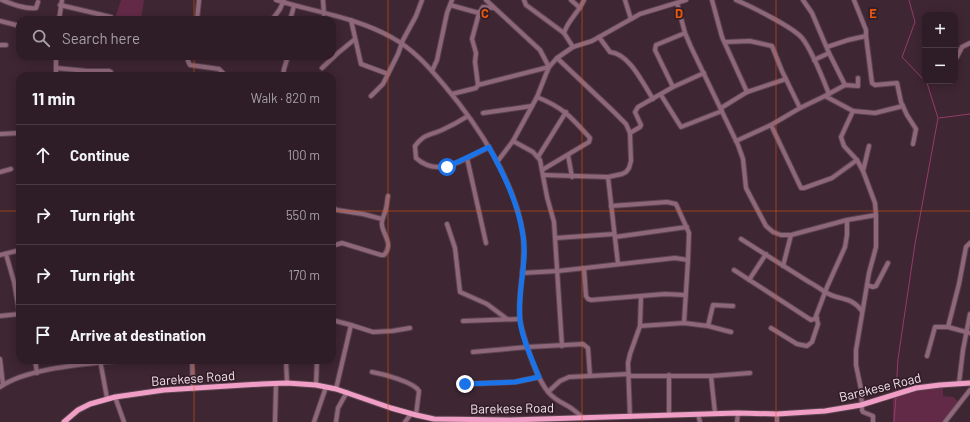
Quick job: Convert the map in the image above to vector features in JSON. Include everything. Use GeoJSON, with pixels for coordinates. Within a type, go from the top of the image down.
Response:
{"type":"FeatureCollection","features":[{"type":"Feature","properties":{"kind":"main road","name":"Barekese Road"},"geometry":{"type":"LineString","coordinates":[[64,422],[84,407],[107,398],[164,390],[287,383],[316,385],[336,389],[425,419],[434,418],[510,421],[572,420],[582,418],[715,413],[777,414],[834,410],[862,405],[916,388],[970,383]]}},
{"type":"Feature","properties":{"kind":"street"},"geometry":{"type":"LineString","coordinates":[[2,0],[18,6],[31,8],[36,8],[38,2]]}},
{"type":"Feature","properties":{"kind":"street"},"geometry":{"type":"LineString","coordinates":[[197,16],[199,0]]}},
{"type":"Feature","properties":{"kind":"street"},"geometry":{"type":"LineString","coordinates":[[276,0],[333,16]]}},
{"type":"Feature","properties":{"kind":"street"},"geometry":{"type":"LineString","coordinates":[[323,0],[324,14]]}},
{"type":"Feature","properties":{"kind":"street"},"geometry":{"type":"LineString","coordinates":[[371,96],[383,84],[422,0]]}},
{"type":"Feature","properties":{"kind":"street"},"geometry":{"type":"LineString","coordinates":[[432,71],[437,60],[447,13],[452,0]]}},
{"type":"Feature","properties":{"kind":"street"},"geometry":{"type":"LineString","coordinates":[[486,0],[540,50],[549,67]]}},
{"type":"Feature","properties":{"kind":"street"},"geometry":{"type":"LineString","coordinates":[[524,0],[526,5],[564,33],[572,47]]}},
{"type":"Feature","properties":{"kind":"street"},"geometry":{"type":"LineString","coordinates":[[571,0],[580,8]]}},
{"type":"Feature","properties":{"kind":"street"},"geometry":{"type":"LineString","coordinates":[[564,33],[568,24],[584,0]]}},
{"type":"Feature","properties":{"kind":"street"},"geometry":{"type":"LineString","coordinates":[[625,0],[631,19]]}},
{"type":"Feature","properties":{"kind":"street"},"geometry":{"type":"LineString","coordinates":[[497,162],[513,141],[537,97],[542,81],[549,67],[557,58],[572,47],[592,41],[640,14],[686,0]]}},
{"type":"Feature","properties":{"kind":"street"},"geometry":{"type":"LineString","coordinates":[[712,0],[725,42],[748,92]]}},
{"type":"Feature","properties":{"kind":"street"},"geometry":{"type":"LineString","coordinates":[[736,0],[746,4],[798,34],[804,40],[814,60],[827,95],[853,111],[875,113],[903,106]]}},
{"type":"Feature","properties":{"kind":"street"},"geometry":{"type":"LineString","coordinates":[[803,0],[812,13],[845,85]]}},
{"type":"Feature","properties":{"kind":"street"},"geometry":{"type":"LineString","coordinates":[[854,0],[866,30],[872,83],[876,85],[897,83],[903,106],[909,121],[916,129],[913,144]]}},
{"type":"Feature","properties":{"kind":"street"},"geometry":{"type":"LineString","coordinates":[[275,16],[284,1]]}},
{"type":"Feature","properties":{"kind":"street"},"geometry":{"type":"LineString","coordinates":[[59,16],[61,2],[108,16]]}},
{"type":"Feature","properties":{"kind":"street"},"geometry":{"type":"LineString","coordinates":[[677,3],[685,33],[736,140],[743,159],[746,188],[758,213],[769,230],[781,235],[791,235],[847,220],[876,215]]}},
{"type":"Feature","properties":{"kind":"street"},"geometry":{"type":"LineString","coordinates":[[291,16],[294,6]]}},
{"type":"Feature","properties":{"kind":"street"},"geometry":{"type":"LineString","coordinates":[[450,6],[479,13]]}},
{"type":"Feature","properties":{"kind":"street"},"geometry":{"type":"LineString","coordinates":[[478,85],[476,53],[472,39],[479,13],[483,7],[495,8]]}},
{"type":"Feature","properties":{"kind":"street"},"geometry":{"type":"LineString","coordinates":[[336,17],[351,20],[374,29],[402,43],[419,56],[452,94],[489,147],[514,198],[523,235],[524,247],[520,319],[528,347],[539,377],[548,392],[582,418]]}},
{"type":"Feature","properties":{"kind":"street"},"geometry":{"type":"LineString","coordinates":[[351,20],[361,64],[388,74]]}},
{"type":"Feature","properties":{"kind":"street"},"geometry":{"type":"LineString","coordinates":[[0,21],[16,25]]}},
{"type":"Feature","properties":{"kind":"street"},"geometry":{"type":"LineString","coordinates":[[673,87],[655,48],[656,45],[685,33]]}},
{"type":"Feature","properties":{"kind":"street"},"geometry":{"type":"LineString","coordinates":[[827,47],[866,36]]}},
{"type":"Feature","properties":{"kind":"street"},"geometry":{"type":"LineString","coordinates":[[599,37],[610,52],[620,54],[628,61],[652,99]]}},
{"type":"Feature","properties":{"kind":"street"},"geometry":{"type":"LineString","coordinates":[[336,55],[355,39]]}},
{"type":"Feature","properties":{"kind":"street"},"geometry":{"type":"LineString","coordinates":[[725,42],[750,42],[772,46],[800,108]]}},
{"type":"Feature","properties":{"kind":"street"},"geometry":{"type":"LineString","coordinates":[[958,55],[962,47],[970,44]]}},
{"type":"Feature","properties":{"kind":"street"},"geometry":{"type":"LineString","coordinates":[[0,45],[6,45]]}},
{"type":"Feature","properties":{"kind":"street"},"geometry":{"type":"LineString","coordinates":[[814,60],[829,52]]}},
{"type":"Feature","properties":{"kind":"street"},"geometry":{"type":"LineString","coordinates":[[543,175],[608,178],[622,174],[629,168],[631,161],[630,133],[626,124],[557,58]]}},
{"type":"Feature","properties":{"kind":"street"},"geometry":{"type":"LineString","coordinates":[[56,60],[56,72]]}},
{"type":"Feature","properties":{"kind":"street"},"geometry":{"type":"LineString","coordinates":[[188,60],[190,65],[219,69],[222,72]]}},
{"type":"Feature","properties":{"kind":"street"},"geometry":{"type":"LineString","coordinates":[[284,72],[287,60]]}},
{"type":"Feature","properties":{"kind":"street"},"geometry":{"type":"LineString","coordinates":[[322,68],[331,60]]}},
{"type":"Feature","properties":{"kind":"street"},"geometry":{"type":"LineString","coordinates":[[452,94],[476,88],[478,85],[549,67]]}},
{"type":"Feature","properties":{"kind":"street"},"geometry":{"type":"LineString","coordinates":[[56,68],[110,72]]}},
{"type":"Feature","properties":{"kind":"street"},"geometry":{"type":"LineString","coordinates":[[630,133],[641,125],[635,112],[636,110],[673,87],[704,73]]}},
{"type":"Feature","properties":{"kind":"street"},"geometry":{"type":"LineString","coordinates":[[736,140],[771,125],[845,85],[858,86],[858,78]]}},
{"type":"Feature","properties":{"kind":"street"},"geometry":{"type":"LineString","coordinates":[[661,95],[682,127],[722,110],[748,92],[786,79]]}},
{"type":"Feature","properties":{"kind":"street"},"geometry":{"type":"LineString","coordinates":[[537,97],[554,104],[566,112],[590,138],[589,142],[542,170]]}},
{"type":"Feature","properties":{"kind":"street"},"geometry":{"type":"LineString","coordinates":[[483,113],[532,106]]}},
{"type":"Feature","properties":{"kind":"street"},"geometry":{"type":"LineString","coordinates":[[853,111],[841,140],[863,171],[875,203],[876,215],[876,243],[862,311],[856,350],[856,365],[861,388],[863,412],[872,416],[873,422]]}},
{"type":"Feature","properties":{"kind":"street"},"geometry":{"type":"LineString","coordinates":[[538,157],[566,112]]}},
{"type":"Feature","properties":{"kind":"street"},"geometry":{"type":"LineString","coordinates":[[468,116],[440,131],[421,138],[415,146],[416,158],[422,163],[442,168],[489,147]]}},
{"type":"Feature","properties":{"kind":"street"},"geometry":{"type":"LineString","coordinates":[[771,125],[801,188],[832,178],[856,160]]}},
{"type":"Feature","properties":{"kind":"street"},"geometry":{"type":"LineString","coordinates":[[0,134],[16,133]]}},
{"type":"Feature","properties":{"kind":"street"},"geometry":{"type":"LineString","coordinates":[[513,141],[534,152],[538,157],[542,170],[554,222],[556,238],[562,346]]}},
{"type":"Feature","properties":{"kind":"street"},"geometry":{"type":"LineString","coordinates":[[863,171],[869,146]]}},
{"type":"Feature","properties":{"kind":"street"},"geometry":{"type":"LineString","coordinates":[[568,154],[572,177]]}},
{"type":"Feature","properties":{"kind":"street"},"geometry":{"type":"LineString","coordinates":[[467,158],[486,243]]}},
{"type":"Feature","properties":{"kind":"street"},"geometry":{"type":"LineString","coordinates":[[0,172],[11,169]]}},
{"type":"Feature","properties":{"kind":"street"},"geometry":{"type":"LineString","coordinates":[[608,178],[618,264]]}},
{"type":"Feature","properties":{"kind":"street"},"geometry":{"type":"LineString","coordinates":[[336,245],[342,243],[384,255],[387,251],[388,242],[382,225],[382,219],[385,213],[388,196]]}},
{"type":"Feature","properties":{"kind":"street"},"geometry":{"type":"LineString","coordinates":[[611,206],[672,202],[676,204],[689,233],[684,323]]}},
{"type":"Feature","properties":{"kind":"street"},"geometry":{"type":"LineString","coordinates":[[336,209],[382,219]]}},
{"type":"Feature","properties":{"kind":"street"},"geometry":{"type":"LineString","coordinates":[[771,328],[797,344],[807,346],[812,342],[818,324],[816,316],[845,247],[848,235],[847,220]]}},
{"type":"Feature","properties":{"kind":"street"},"geometry":{"type":"LineString","coordinates":[[447,224],[454,248],[460,292],[487,304],[507,319]]}},
{"type":"Feature","properties":{"kind":"street"},"geometry":{"type":"LineString","coordinates":[[556,238],[615,235],[687,227]]}},
{"type":"Feature","properties":{"kind":"street"},"geometry":{"type":"LineString","coordinates":[[784,266],[791,235]]}},
{"type":"Feature","properties":{"kind":"street"},"geometry":{"type":"LineString","coordinates":[[741,239],[825,292],[854,302],[862,311]]}},
{"type":"Feature","properties":{"kind":"street"},"geometry":{"type":"LineString","coordinates":[[948,327],[959,284],[966,247],[970,243]]}},
{"type":"Feature","properties":{"kind":"street"},"geometry":{"type":"LineString","coordinates":[[0,255],[16,251]]}},
{"type":"Feature","properties":{"kind":"street"},"geometry":{"type":"LineString","coordinates":[[6,254],[16,293]]}},
{"type":"Feature","properties":{"kind":"street"},"geometry":{"type":"LineString","coordinates":[[749,280],[766,254]]}},
{"type":"Feature","properties":{"kind":"street"},"geometry":{"type":"LineString","coordinates":[[522,273],[558,271],[675,258],[688,260]]}},
{"type":"Feature","properties":{"kind":"street"},"geometry":{"type":"LineString","coordinates":[[867,285],[873,287],[876,286],[888,263]]}},
{"type":"Feature","properties":{"kind":"street"},"geometry":{"type":"LineString","coordinates":[[584,268],[586,296],[588,299],[595,300],[666,294],[685,295]]}},
{"type":"Feature","properties":{"kind":"street"},"geometry":{"type":"LineString","coordinates":[[734,270],[811,320],[817,318]]}},
{"type":"Feature","properties":{"kind":"street"},"geometry":{"type":"LineString","coordinates":[[630,416],[630,354],[640,326],[640,296]]}},
{"type":"Feature","properties":{"kind":"street"},"geometry":{"type":"LineString","coordinates":[[708,326],[713,305],[733,306]]}},
{"type":"Feature","properties":{"kind":"street"},"geometry":{"type":"LineString","coordinates":[[959,383],[970,314]]}},
{"type":"Feature","properties":{"kind":"street"},"geometry":{"type":"LineString","coordinates":[[0,316],[16,316]]}},
{"type":"Feature","properties":{"kind":"street"},"geometry":{"type":"LineString","coordinates":[[463,321],[520,319]]}},
{"type":"Feature","properties":{"kind":"street"},"geometry":{"type":"LineString","coordinates":[[336,321],[373,332],[410,328]]}},
{"type":"Feature","properties":{"kind":"street"},"geometry":{"type":"LineString","coordinates":[[640,326],[684,323],[708,326],[731,332]]}},
{"type":"Feature","properties":{"kind":"street"},"geometry":{"type":"LineString","coordinates":[[336,389],[351,325]]}},
{"type":"Feature","properties":{"kind":"street"},"geometry":{"type":"LineString","coordinates":[[927,356],[935,327],[948,327],[968,332]]}},
{"type":"Feature","properties":{"kind":"street"},"geometry":{"type":"LineString","coordinates":[[473,352],[528,347],[586,345],[588,348],[590,376]]}},
{"type":"Feature","properties":{"kind":"street"},"geometry":{"type":"LineString","coordinates":[[0,359],[2,386],[21,377],[37,372],[84,364]]}},
{"type":"Feature","properties":{"kind":"street"},"geometry":{"type":"LineString","coordinates":[[36,364],[37,372]]}},
{"type":"Feature","properties":{"kind":"street"},"geometry":{"type":"LineString","coordinates":[[101,364],[107,398]]}},
{"type":"Feature","properties":{"kind":"street"},"geometry":{"type":"LineString","coordinates":[[192,364],[193,389]]}},
{"type":"Feature","properties":{"kind":"street"},"geometry":{"type":"LineString","coordinates":[[286,364],[287,383]]}},
{"type":"Feature","properties":{"kind":"street"},"geometry":{"type":"LineString","coordinates":[[316,364],[316,385]]}},
{"type":"Feature","properties":{"kind":"street"},"geometry":{"type":"LineString","coordinates":[[372,372],[401,380],[418,388],[419,391],[413,415],[405,422]]}},
{"type":"Feature","properties":{"kind":"street"},"geometry":{"type":"LineString","coordinates":[[548,392],[564,379],[590,376],[711,376],[750,373]]}},
{"type":"Feature","properties":{"kind":"street"},"geometry":{"type":"LineString","coordinates":[[669,375],[669,415]]}},
{"type":"Feature","properties":{"kind":"street"},"geometry":{"type":"LineString","coordinates":[[711,376],[715,413]]}},
{"type":"Feature","properties":{"kind":"street"},"geometry":{"type":"LineString","coordinates":[[465,384],[515,382],[539,377]]}},
{"type":"Feature","properties":{"kind":"street"},"geometry":{"type":"LineString","coordinates":[[275,422],[276,384]]}},
{"type":"Feature","properties":{"kind":"street"},"geometry":{"type":"LineString","coordinates":[[314,422],[326,387]]}},
{"type":"Feature","properties":{"kind":"street"},"geometry":{"type":"LineString","coordinates":[[945,422],[970,390]]}},
{"type":"Feature","properties":{"kind":"street"},"geometry":{"type":"LineString","coordinates":[[336,422],[338,408],[347,392]]}},
{"type":"Feature","properties":{"kind":"street"},"geometry":{"type":"LineString","coordinates":[[115,397],[124,422]]}},
{"type":"Feature","properties":{"kind":"street"},"geometry":{"type":"LineString","coordinates":[[738,413],[738,422]]}},
{"type":"Feature","properties":{"kind":"street"},"geometry":{"type":"LineString","coordinates":[[698,414],[700,422]]}},
{"type":"Feature","properties":{"kind":"street"},"geometry":{"type":"LineString","coordinates":[[777,414],[778,422]]}},
{"type":"Feature","properties":{"kind":"street"},"geometry":{"type":"LineString","coordinates":[[648,422],[649,416]]}},
{"type":"Feature","properties":{"kind":"shaded area"},"geometry":{"type":"Polygon","coordinates":[[[121,0],[144,0],[142,16],[116,16],[121,0]]]}},
{"type":"Feature","properties":{"kind":"shaded area"},"geometry":{"type":"Polygon","coordinates":[[[943,387],[943,396],[953,397],[959,402],[944,422],[893,422],[893,398],[918,390],[943,387]]]}},
{"type":"Feature","properties":{"kind":"waterway"},"geometry":{"type":"LineString","coordinates":[[909,0],[915,22],[902,57],[922,78]]}},
{"type":"Feature","properties":{"kind":"waterway"},"geometry":{"type":"LineString","coordinates":[[896,391],[898,359],[915,244],[938,118],[927,84]]}},
{"type":"Feature","properties":{"kind":"waterway"},"geometry":{"type":"LineString","coordinates":[[939,118],[970,114]]}},
{"type":"Feature","properties":{"kind":"waterway"},"geometry":{"type":"LineString","coordinates":[[894,422],[896,397]]}},
{"type":"Feature","properties":{"kind":"route"},"geometry":{"type":"LineString","coordinates":[[447,167],[489,147],[506,179],[514,198],[523,235],[524,247],[520,319],[532,361],[539,377],[515,382],[465,384]]}}]}
